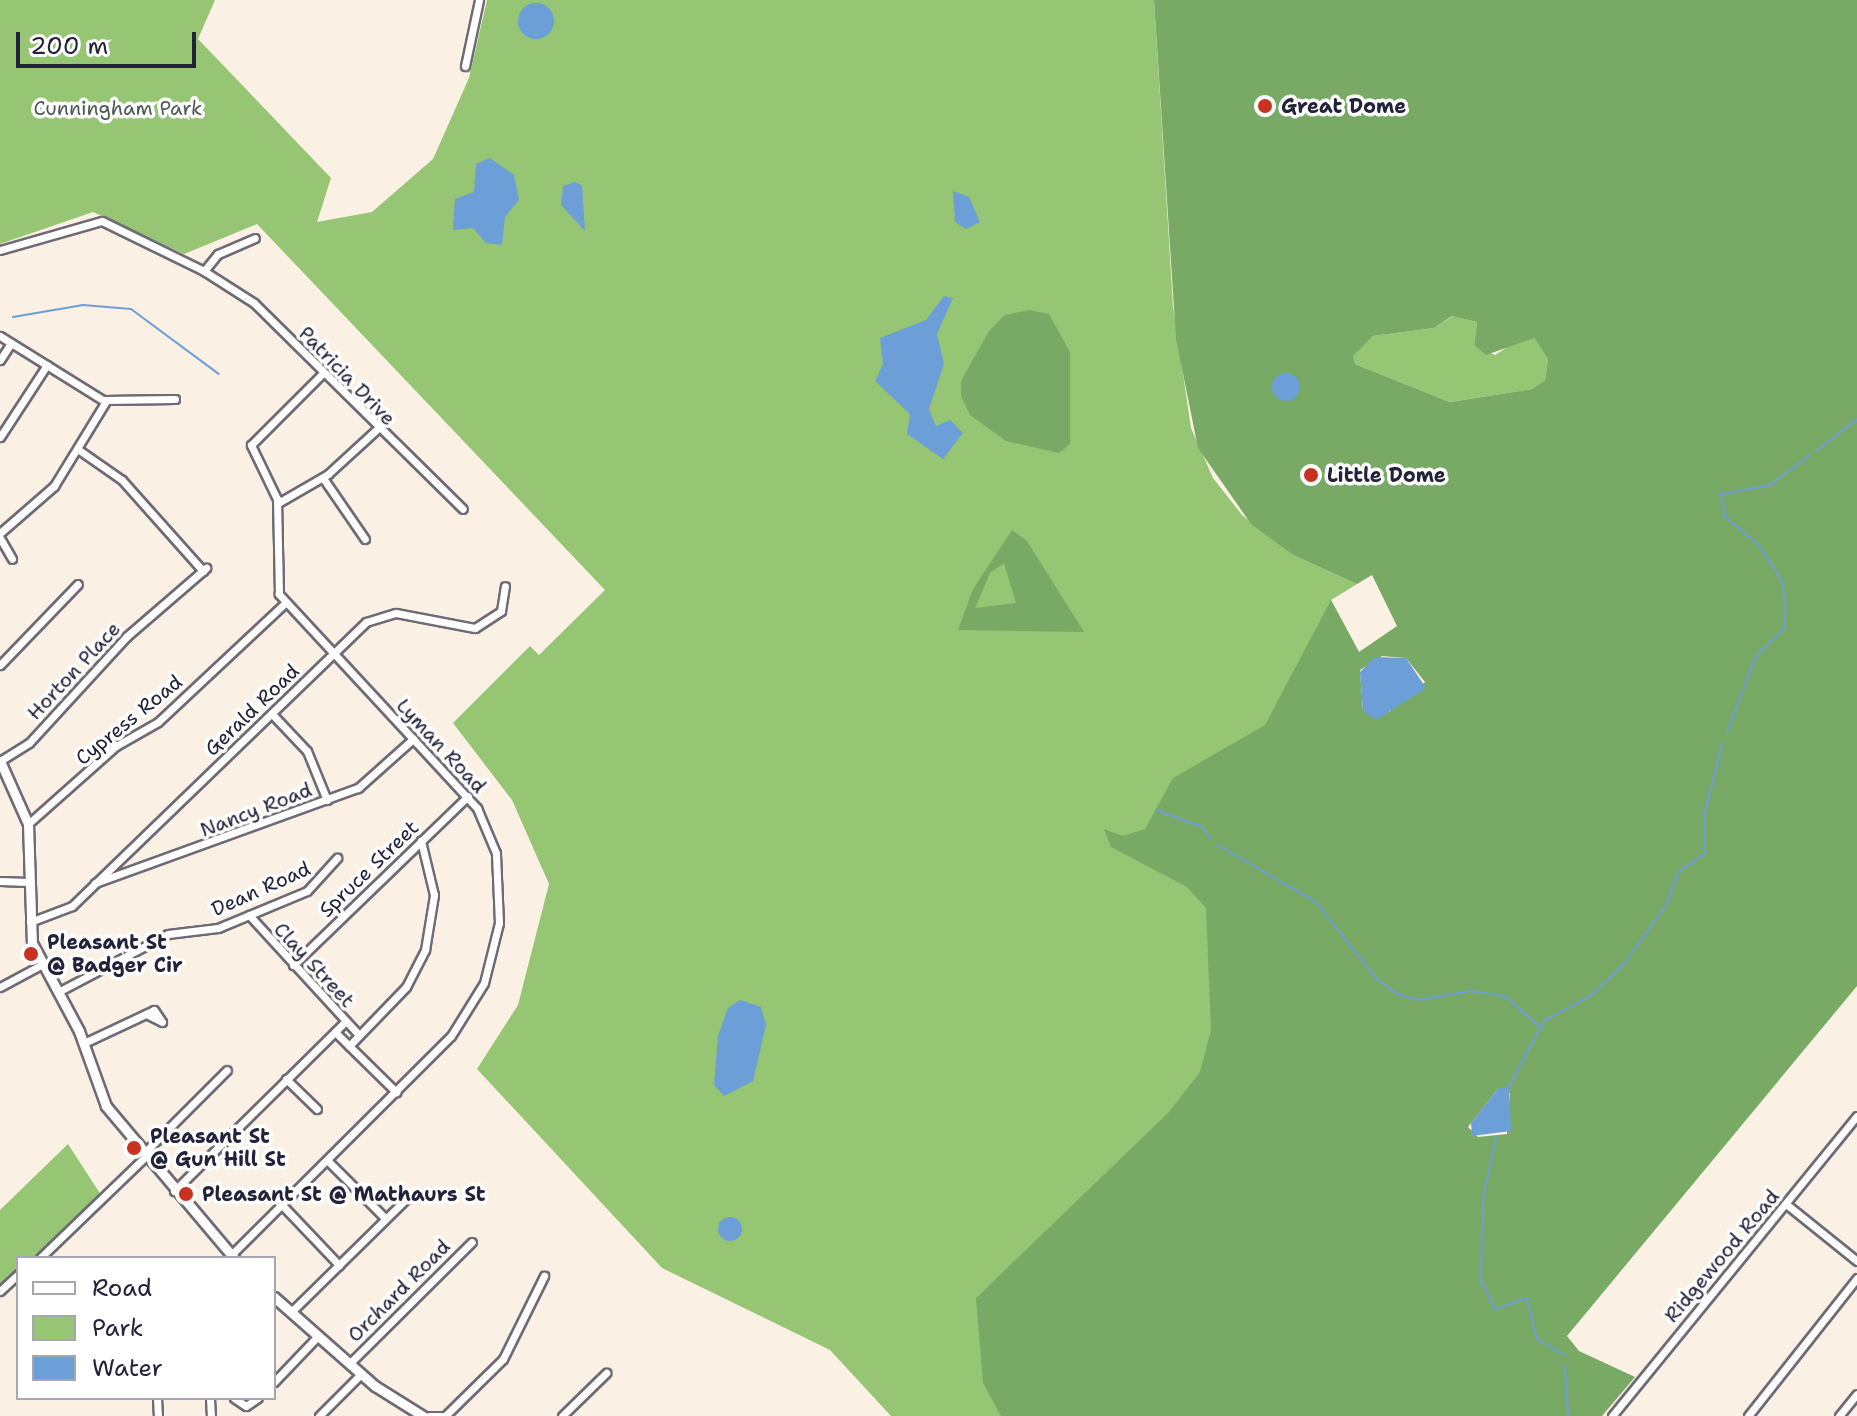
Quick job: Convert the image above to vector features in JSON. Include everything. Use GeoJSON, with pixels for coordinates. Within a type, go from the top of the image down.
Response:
{"type":"FeatureCollection","features":[{"type":"Feature","properties":{"kind":"street"},"geometry":{"type":"LineString","coordinates":[[465,66],[479,0]]}},
{"type":"Feature","properties":{"kind":"street","name":"Patricia Drive"},"geometry":{"type":"LineString","coordinates":[[0,250],[102,221],[204,271],[249,298],[376,430],[463,509]]}},
{"type":"Feature","properties":{"kind":"street"},"geometry":{"type":"LineString","coordinates":[[204,271],[218,254],[255,238]]}},
{"type":"Feature","properties":{"kind":"street"},"geometry":{"type":"LineString","coordinates":[[0,336],[106,401],[175,399]]}},
{"type":"Feature","properties":{"kind":"street"},"geometry":{"type":"LineString","coordinates":[[0,360],[11,343]]}},
{"type":"Feature","properties":{"kind":"street"},"geometry":{"type":"LineString","coordinates":[[0,437],[47,365]]}},
{"type":"Feature","properties":{"kind":"street"},"geometry":{"type":"LineString","coordinates":[[284,604],[277,585],[278,503],[252,442],[323,373]]}},
{"type":"Feature","properties":{"kind":"street"},"geometry":{"type":"LineString","coordinates":[[12,559],[0,535],[48,492],[79,450],[106,401]]}},
{"type":"Feature","properties":{"kind":"street"},"geometry":{"type":"LineString","coordinates":[[278,503],[323,478],[376,430]]}},
{"type":"Feature","properties":{"kind":"street","name":"Horton Place"},"geometry":{"type":"LineString","coordinates":[[1,768],[29,743],[126,637],[204,570],[119,476],[79,450]]}},
{"type":"Feature","properties":{"kind":"street"},"geometry":{"type":"LineString","coordinates":[[323,478],[365,539]]}},
{"type":"Feature","properties":{"kind":"street"},"geometry":{"type":"LineString","coordinates":[[0,665],[78,584]]}},
{"type":"Feature","properties":{"kind":"street","name":"Gerald Road"},"geometry":{"type":"LineString","coordinates":[[28,923],[63,912],[331,655],[387,612],[458,628],[483,625],[503,607],[505,586]]}},
{"type":"Feature","properties":{"kind":"street","name":"Lyman Road"},"geometry":{"type":"LineString","coordinates":[[234,1256],[396,1092],[469,1011],[496,944],[496,853],[468,796],[284,604]]}},
{"type":"Feature","properties":{"kind":"street","name":"Cypress Road"},"geometry":{"type":"LineString","coordinates":[[28,824],[116,746],[158,722],[284,604]]}},
{"type":"Feature","properties":{"kind":"street"},"geometry":{"type":"LineString","coordinates":[[272,714],[307,751],[327,800]]}},
{"type":"Feature","properties":{"kind":"street","name":"Nancy Road"},"geometry":{"type":"LineString","coordinates":[[95,883],[365,784],[413,739]]}},
{"type":"Feature","properties":{"kind":"street"},"geometry":{"type":"LineString","coordinates":[[1,768],[28,824],[28,923],[41,965],[84,1043],[109,1112],[232,1256]]}},
{"type":"Feature","properties":{"kind":"street","name":"Spruce Street"},"geometry":{"type":"LineString","coordinates":[[293,965],[468,796]]}},
{"type":"Feature","properties":{"kind":"street"},"geometry":{"type":"LineString","coordinates":[[349,1046],[406,987],[428,941],[434,886],[421,841]]}},
{"type":"Feature","properties":{"kind":"street","name":"Dean Road"},"geometry":{"type":"LineString","coordinates":[[58,992],[168,934],[249,915],[318,885],[337,858]]}},
{"type":"Feature","properties":{"kind":"street"},"geometry":{"type":"LineString","coordinates":[[0,881],[28,882]]}},
{"type":"Feature","properties":{"kind":"street","name":"Clay Street"},"geometry":{"type":"LineString","coordinates":[[249,915],[359,1035]]}},
{"type":"Feature","properties":{"kind":"street"},"geometry":{"type":"LineString","coordinates":[[0,987],[41,965]]}},
{"type":"Feature","properties":{"kind":"street"},"geometry":{"type":"LineString","coordinates":[[84,1043],[146,1014]]}},
{"type":"Feature","properties":{"kind":"street"},"geometry":{"type":"LineString","coordinates":[[174,1191],[345,1022]]}},
{"type":"Feature","properties":{"kind":"street"},"geometry":{"type":"LineString","coordinates":[[335,1032],[396,1092]]}},
{"type":"Feature","properties":{"kind":"street"},"geometry":{"type":"LineString","coordinates":[[42,1256],[227,1070]]}},
{"type":"Feature","properties":{"kind":"street"},"geometry":{"type":"LineString","coordinates":[[286,1079],[317,1109]]}},
{"type":"Feature","properties":{"kind":"street","name":"Ridgewood Road"},"geometry":{"type":"LineString","coordinates":[[1612,1416],[1857,1116]]}},
{"type":"Feature","properties":{"kind":"street"},"geometry":{"type":"LineString","coordinates":[[327,1160],[386,1219]]}},
{"type":"Feature","properties":{"kind":"street"},"geometry":{"type":"LineString","coordinates":[[291,1312],[410,1195]]}},
{"type":"Feature","properties":{"kind":"street"},"geometry":{"type":"LineString","coordinates":[[1786,1204],[1857,1261]]}},
{"type":"Feature","properties":{"kind":"street"},"geometry":{"type":"LineString","coordinates":[[282,1205],[339,1265]]}},
{"type":"Feature","properties":{"kind":"street","name":"Orchard Road"},"geometry":{"type":"LineString","coordinates":[[349,1364],[472,1242]]}},
{"type":"Feature","properties":{"kind":"street"},"geometry":{"type":"LineString","coordinates":[[0,1291],[16,1276]]}},
{"type":"Feature","properties":{"kind":"street"},"geometry":{"type":"LineString","coordinates":[[276,1300],[361,1374],[426,1416],[446,1416],[503,1359],[544,1276]]}},
{"type":"Feature","properties":{"kind":"street"},"geometry":{"type":"LineString","coordinates":[[1748,1416],[1857,1278]]}},
{"type":"Feature","properties":{"kind":"street"},"geometry":{"type":"LineString","coordinates":[[276,1380],[318,1336]]}},
{"type":"Feature","properties":{"kind":"street"},"geometry":{"type":"LineString","coordinates":[[562,1416],[606,1373]]}},
{"type":"Feature","properties":{"kind":"street"},"geometry":{"type":"LineString","coordinates":[[319,1416],[361,1374]]}},
{"type":"Feature","properties":{"kind":"street"},"geometry":{"type":"LineString","coordinates":[[1839,1416],[1857,1394]]}},
{"type":"Feature","properties":{"kind":"street"},"geometry":{"type":"LineString","coordinates":[[237,1400],[246,1406],[255,1400]]}},
{"type":"Feature","properties":{"kind":"green space","name":"Cunningham Park"},"geometry":{"type":"Polygon","coordinates":[[[0,0],[215,0],[198,39],[331,178],[317,222],[372,212],[433,159],[469,78],[487,0],[1154,0],[1173,306],[1191,428],[1213,478],[1242,515],[1293,555],[1357,584],[1331,600],[1359,652],[1174,1416],[891,1416],[830,1350],[662,1268],[477,1069],[518,1005],[549,884],[512,800],[453,723],[530,646],[539,655],[605,590],[257,224],[184,254],[93,212],[0,244],[0,0]]]}},
{"type":"Feature","properties":{"kind":"green space"},"geometry":{"type":"Polygon","coordinates":[[[1154,0],[1857,0],[1857,986],[1567,1336],[1579,1351],[1635,1377],[1602,1416],[1001,1416],[983,1383],[976,1298],[1169,1112],[1200,1072],[1211,1030],[1206,908],[1187,887],[1111,847],[1104,829],[1123,836],[1145,829],[1173,778],[1265,725],[1331,600],[1359,652],[1397,626],[1372,575],[1357,584],[1293,555],[1251,524],[1198,448],[1176,339],[1154,0]],[[1452,316],[1434,328],[1373,336],[1353,356],[1355,364],[1450,402],[1532,389],[1545,380],[1548,359],[1534,338],[1486,355],[1474,345],[1477,322],[1452,316]],[[1382,656],[1360,670],[1363,711],[1389,712],[1425,682],[1406,658],[1382,656]],[[1498,1089],[1468,1127],[1478,1137],[1507,1134],[1510,1093],[1498,1089]]]}},
{"type":"Feature","properties":{"kind":"green space"},"geometry":{"type":"Polygon","coordinates":[[[1029,310],[1049,314],[1070,352],[1070,444],[1059,453],[1006,441],[970,415],[961,396],[961,381],[989,331],[1005,315],[1029,310]]]}},
{"type":"Feature","properties":{"kind":"green space"},"geometry":{"type":"Polygon","coordinates":[[[1453,316],[1477,322],[1474,345],[1495,355],[1526,335],[1534,338],[1548,359],[1545,380],[1532,389],[1450,402],[1355,364],[1352,356],[1373,336],[1434,328],[1453,316]]]}},
{"type":"Feature","properties":{"kind":"green space"},"geometry":{"type":"Polygon","coordinates":[[[1012,530],[1027,541],[1084,632],[958,630],[973,589],[1012,530]],[[1004,563],[990,573],[975,608],[1016,603],[1004,563]]]}},
{"type":"Feature","properties":{"kind":"green space"},"geometry":{"type":"Polygon","coordinates":[[[68,1144],[101,1195],[40,1256],[16,1256],[16,1273],[0,1286],[0,1210],[68,1144]]]}},
{"type":"Feature","properties":{"kind":"water"},"geometry":{"type":"Polygon","coordinates":[[[536,3],[548,9],[554,21],[548,33],[536,39],[524,33],[518,21],[524,9],[536,3]]]}},
{"type":"Feature","properties":{"kind":"water"},"geometry":{"type":"Polygon","coordinates":[[[490,158],[514,175],[519,200],[505,217],[502,245],[486,243],[473,228],[453,230],[455,199],[474,192],[476,164],[490,158]]]}},
{"type":"Feature","properties":{"kind":"water"},"geometry":{"type":"Polygon","coordinates":[[[574,182],[582,185],[585,231],[561,205],[563,186],[574,182]]]}},
{"type":"Feature","properties":{"kind":"water"},"geometry":{"type":"Polygon","coordinates":[[[953,191],[969,197],[980,222],[966,229],[955,222],[953,191]]]}},
{"type":"Feature","properties":{"kind":"water"},"geometry":{"type":"Polygon","coordinates":[[[944,296],[953,298],[937,334],[944,364],[929,409],[936,426],[950,420],[963,433],[943,459],[907,434],[910,414],[875,381],[883,364],[880,338],[926,320],[944,296]]]}},
{"type":"Feature","properties":{"kind":"water"},"geometry":{"type":"Polygon","coordinates":[[[1286,373],[1296,377],[1300,387],[1296,397],[1286,401],[1276,397],[1272,387],[1276,377],[1286,373]]]}},
{"type":"Feature","properties":{"kind":"water"},"geometry":{"type":"Polygon","coordinates":[[[1375,657],[1406,658],[1426,688],[1376,720],[1363,711],[1360,672],[1375,657]]]}},
{"type":"Feature","properties":{"kind":"water"},"geometry":{"type":"Polygon","coordinates":[[[740,1000],[761,1007],[766,1025],[753,1081],[724,1096],[714,1085],[718,1036],[728,1008],[740,1000]]]}},
{"type":"Feature","properties":{"kind":"water"},"geometry":{"type":"Polygon","coordinates":[[[1509,1086],[1511,1131],[1472,1136],[1471,1123],[1498,1089],[1509,1086]]]}},
{"type":"Feature","properties":{"kind":"water"},"geometry":{"type":"Polygon","coordinates":[[[730,1217],[741,1224],[742,1229],[735,1240],[730,1241],[719,1234],[718,1229],[725,1218],[730,1217]]]}},
{"type":"Feature","properties":{"kind":"waterway"},"geometry":{"type":"LineString","coordinates":[[13,317],[83,305],[131,309],[219,374]]}},
{"type":"Feature","properties":{"kind":"waterway"},"geometry":{"type":"LineString","coordinates":[[1816,451],[1857,419]]}},
{"type":"Feature","properties":{"kind":"waterway"},"geometry":{"type":"LineString","coordinates":[[1727,732],[1756,656],[1784,629],[1786,607],[1782,581],[1759,545],[1725,517],[1721,494],[1770,485],[1811,454]]}},
{"type":"Feature","properties":{"kind":"waterway"},"geometry":{"type":"LineString","coordinates":[[1508,1088],[1544,1021],[1590,996],[1623,965],[1667,904],[1678,872],[1705,854],[1704,815],[1723,742]]}},
{"type":"Feature","properties":{"kind":"waterway"},"geometry":{"type":"LineString","coordinates":[[1156,810],[1202,827],[1211,839]]}},
{"type":"Feature","properties":{"kind":"waterway"},"geometry":{"type":"LineString","coordinates":[[1216,844],[1316,902],[1375,977],[1397,994],[1418,1000],[1470,991],[1505,996],[1540,1027]]}},
{"type":"Feature","properties":{"kind":"waterway"},"geometry":{"type":"LineString","coordinates":[[1496,1137],[1483,1199],[1481,1281],[1495,1309],[1527,1298],[1537,1339],[1565,1356]]}},
{"type":"Feature","properties":{"kind":"waterway"},"geometry":{"type":"LineString","coordinates":[[1565,1365],[1568,1416]]}},
{"type":"Feature","properties":{"kind":"place","name":"Great Dome"},"geometry":{"type":"Point","coordinates":[1265,106]}},
{"type":"Feature","properties":{"kind":"place","name":"Little Dome"},"geometry":{"type":"Point","coordinates":[1311,475]}},
{"type":"Feature","properties":{"kind":"place","name":"Pleasant St @ Badger Cir"},"geometry":{"type":"Point","coordinates":[31,954]}},
{"type":"Feature","properties":{"kind":"place","name":"Pleasant St @ Gun Hill St"},"geometry":{"type":"Point","coordinates":[134,1148]}},
{"type":"Feature","properties":{"kind":"place","name":"Pleasant St @ Mathaurs St"},"geometry":{"type":"Point","coordinates":[186,1194]}}]}
